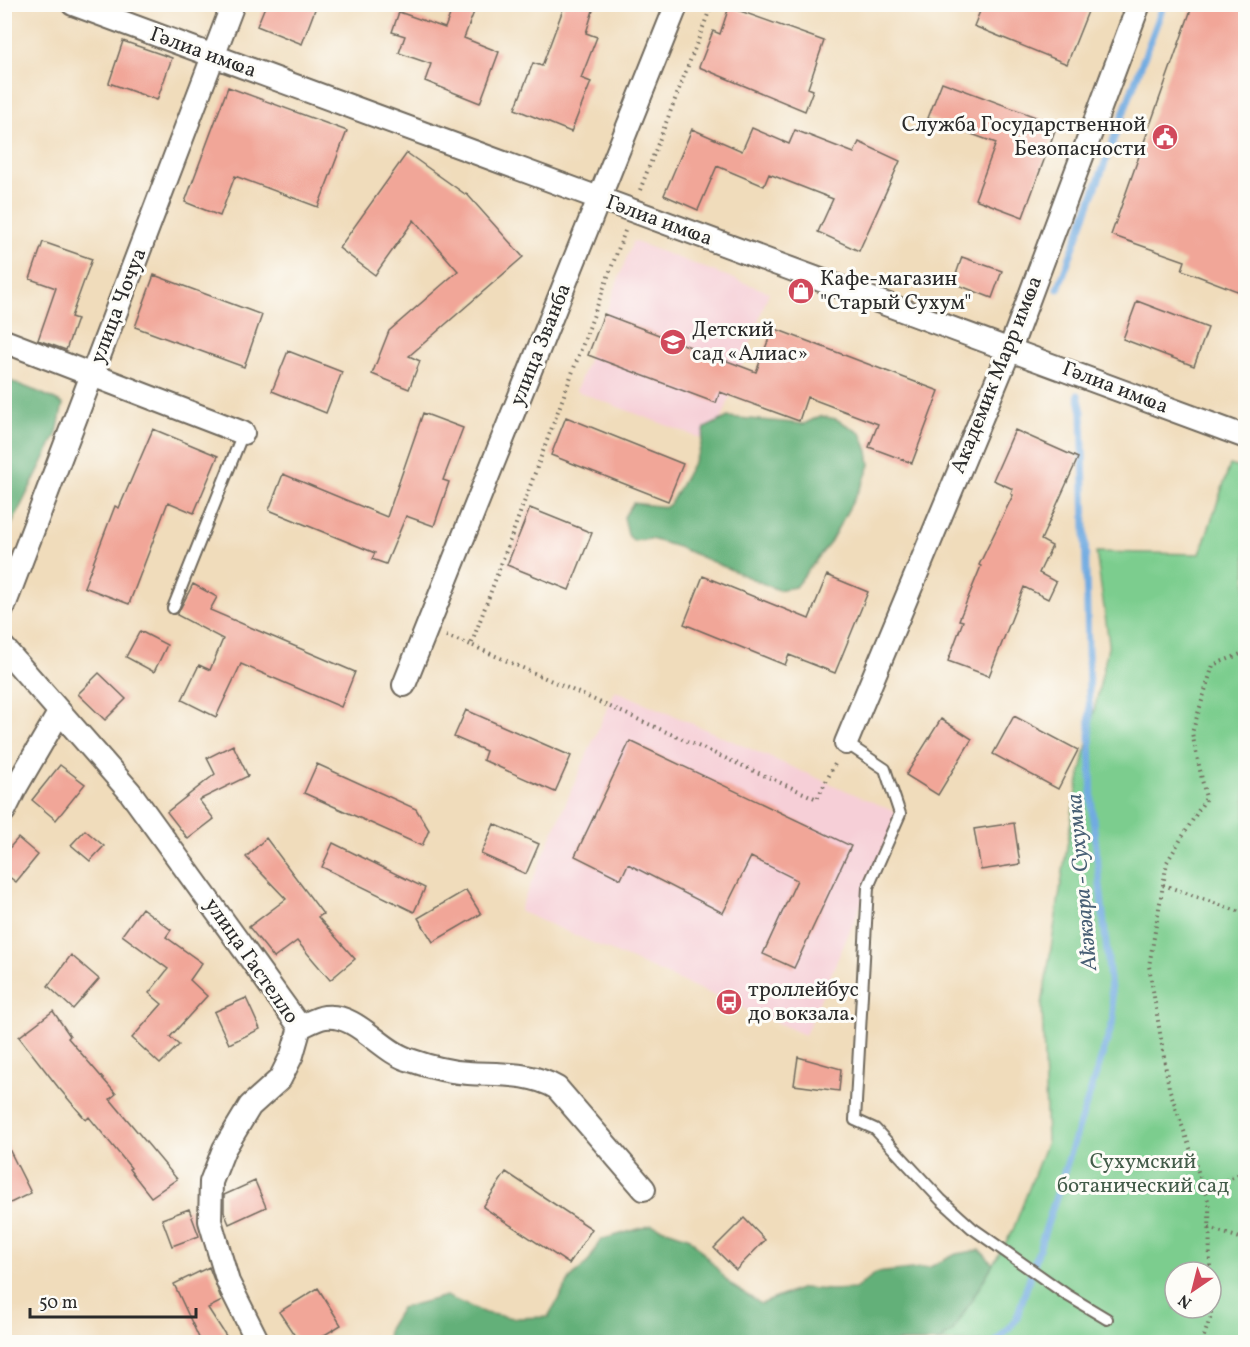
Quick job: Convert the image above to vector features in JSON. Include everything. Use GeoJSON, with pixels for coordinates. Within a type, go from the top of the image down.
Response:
{"type":"FeatureCollection","features":[{"type":"Feature","properties":{"kind":"street","name":"Гәлиа имҩа"},"geometry":{"type":"LineString","coordinates":[[73,4],[1245,437]]}},
{"type":"Feature","properties":{"kind":"street","name":"улица Чочуа"},"geometry":{"type":"LineString","coordinates":[[4,606],[233,4]]}},
{"type":"Feature","properties":{"kind":"street","name":"улица Званба"},"geometry":{"type":"LineString","coordinates":[[404,685],[677,4]]}},
{"type":"Feature","properties":{"kind":"street","name":"Академик Марр имҩа"},"geometry":{"type":"LineString","coordinates":[[846,743],[1010,349],[1139,4]]}},
{"type":"Feature","properties":{"kind":"street"},"geometry":{"type":"LineString","coordinates":[[4,341],[243,433]]}},
{"type":"Feature","properties":{"kind":"street","name":"улица Гастелло"},"geometry":{"type":"LineString","coordinates":[[4,648],[130,792],[300,1027],[292,1055],[280,1078],[250,1106],[224,1149],[211,1182],[210,1221],[228,1282],[258,1342]]}},
{"type":"Feature","properties":{"kind":"street"},"geometry":{"type":"LineString","coordinates":[[4,811],[59,713]]}},
{"type":"Feature","properties":{"kind":"street"},"geometry":{"type":"LineString","coordinates":[[300,1027],[325,1017],[343,1019],[361,1027],[378,1043],[407,1060],[465,1073],[517,1075],[544,1080],[557,1088],[644,1189]]}},
{"type":"Feature","properties":{"kind":"lane"},"geometry":{"type":"LineString","coordinates":[[172,608],[243,433]]}},
{"type":"Feature","properties":{"kind":"lane"},"geometry":{"type":"LineString","coordinates":[[846,743],[885,769],[900,814],[868,887],[855,1120],[875,1129],[941,1200],[972,1228],[1067,1295],[1107,1319]]}},
{"type":"Feature","properties":{"kind":"path"},"geometry":{"type":"LineString","coordinates":[[712,4],[471,645],[817,799],[846,743]]}},
{"type":"Feature","properties":{"kind":"path"},"geometry":{"type":"LineString","coordinates":[[1210,1260],[1209,1203],[1169,1088],[1149,966],[1167,862],[1206,798],[1192,733],[1213,665],[1245,652]]}},
{"type":"Feature","properties":{"kind":"path"},"geometry":{"type":"LineString","coordinates":[[1163,885],[1245,914]]}},
{"type":"Feature","properties":{"kind":"path"},"geometry":{"type":"LineString","coordinates":[[1204,1190],[1245,1171]]}},
{"type":"Feature","properties":{"kind":"path"},"geometry":{"type":"LineString","coordinates":[[1209,1227],[1245,1240]]}},
{"type":"Feature","properties":{"kind":"path"},"geometry":{"type":"LineString","coordinates":[[1202,1342],[1210,1320]]}},
{"type":"Feature","properties":{"kind":"shaded area","name":"Детский сад «Алиас»"},"geometry":{"type":"Polygon","coordinates":[[[633,241],[769,292],[713,443],[576,391],[633,241]]]}},
{"type":"Feature","properties":{"kind":"shaded area"},"geometry":{"type":"Polygon","coordinates":[[[615,690],[900,814],[805,1035],[519,911],[615,690]]]}},
{"type":"Feature","properties":{"kind":"green space"},"geometry":{"type":"Polygon","coordinates":[[[5,379],[63,404],[57,433],[5,538],[5,379]]]}},
{"type":"Feature","properties":{"kind":"green space"},"geometry":{"type":"Polygon","coordinates":[[[820,416],[836,419],[861,433],[868,451],[870,465],[863,483],[829,544],[795,587],[778,590],[678,547],[651,539],[633,541],[628,535],[624,517],[633,503],[666,507],[670,504],[699,452],[705,428],[728,417],[804,424],[820,416]]]}},
{"type":"Feature","properties":{"kind":"green space","name":"Сухумский ботанический сад"},"geometry":{"type":"Polygon","coordinates":[[[1230,465],[1246,470],[1245,1342],[938,1342],[953,1331],[1013,1230],[1047,1141],[1042,1005],[1073,808],[1109,643],[1096,552],[1200,554],[1230,465]]]}},
{"type":"Feature","properties":{"kind":"green space"},"geometry":{"type":"Polygon","coordinates":[[[652,1225],[690,1238],[731,1285],[761,1304],[802,1288],[855,1289],[876,1273],[930,1267],[956,1254],[980,1250],[993,1264],[953,1331],[938,1342],[387,1342],[388,1329],[401,1308],[446,1296],[485,1313],[514,1318],[548,1317],[570,1279],[589,1261],[600,1240],[652,1225]]]}},
{"type":"Feature","properties":{"kind":"building"},"geometry":{"type":"Polygon","coordinates":[[[266,4],[317,4],[302,44],[257,26],[266,4]]]}},
{"type":"Feature","properties":{"kind":"building"},"geometry":{"type":"Polygon","coordinates":[[[454,4],[477,4],[464,38],[499,52],[480,103],[425,81],[431,64],[399,53],[405,36],[392,32],[399,12],[445,28],[454,4]]]}},
{"type":"Feature","properties":{"kind":"building"},"geometry":{"type":"Polygon","coordinates":[[[565,4],[595,4],[586,33],[597,37],[581,78],[591,82],[571,132],[515,109],[533,63],[542,66],[565,4]]]}},
{"type":"Feature","properties":{"kind":"building"},"geometry":{"type":"Polygon","coordinates":[[[983,4],[1091,4],[1067,64],[974,26],[983,4]]]}},
{"type":"Feature","properties":{"kind":"building"},"geometry":{"type":"Polygon","coordinates":[[[1193,4],[1245,4],[1245,294],[1182,270],[1185,261],[1111,235],[1193,4]]]}},
{"type":"Feature","properties":{"kind":"building"},"geometry":{"type":"Polygon","coordinates":[[[729,7],[824,41],[808,88],[813,90],[805,111],[699,67],[713,31],[720,34],[729,7]]]}},
{"type":"Feature","properties":{"kind":"building"},"geometry":{"type":"Polygon","coordinates":[[[123,41],[172,58],[157,100],[109,83],[123,41]]]}},
{"type":"Feature","properties":{"kind":"building"},"geometry":{"type":"Polygon","coordinates":[[[942,82],[1057,125],[1023,217],[975,199],[996,143],[928,118],[942,82]]]}},
{"type":"Feature","properties":{"kind":"building"},"geometry":{"type":"Polygon","coordinates":[[[228,87],[347,131],[318,207],[235,176],[220,216],[185,202],[228,87]]]}},
{"type":"Feature","properties":{"kind":"building"},"geometry":{"type":"Polygon","coordinates":[[[752,128],[789,144],[795,130],[854,153],[859,142],[900,161],[859,251],[818,232],[833,199],[769,174],[764,186],[717,166],[698,210],[664,195],[692,129],[742,151],[752,128]]]}},
{"type":"Feature","properties":{"kind":"building"},"geometry":{"type":"Polygon","coordinates":[[[407,153],[466,193],[523,257],[409,356],[420,361],[409,389],[372,374],[389,331],[458,271],[414,220],[375,275],[339,248],[407,153]]]}},
{"type":"Feature","properties":{"kind":"building"},"geometry":{"type":"Polygon","coordinates":[[[43,242],[92,259],[71,317],[77,319],[66,350],[38,340],[56,288],[30,279],[43,242]]]}},
{"type":"Feature","properties":{"kind":"building"},"geometry":{"type":"Polygon","coordinates":[[[962,257],[1002,271],[992,298],[953,283],[962,257]]]}},
{"type":"Feature","properties":{"kind":"building"},"geometry":{"type":"Polygon","coordinates":[[[154,275],[262,315],[244,367],[135,327],[154,275]]]}},
{"type":"Feature","properties":{"kind":"building"},"geometry":{"type":"Polygon","coordinates":[[[1137,301],[1208,328],[1194,366],[1123,339],[1137,301]]]}},
{"type":"Feature","properties":{"kind":"building"},"geometry":{"type":"Polygon","coordinates":[[[604,314],[756,372],[773,328],[939,391],[912,463],[869,447],[878,424],[807,397],[799,421],[720,392],[716,403],[588,355],[604,314]]]}},
{"type":"Feature","properties":{"kind":"building"},"geometry":{"type":"Polygon","coordinates":[[[288,351],[342,372],[326,413],[272,391],[288,351]]]}},
{"type":"Feature","properties":{"kind":"building"},"geometry":{"type":"Polygon","coordinates":[[[423,413],[463,428],[443,480],[449,482],[434,526],[406,516],[386,564],[372,559],[375,553],[269,510],[283,474],[387,517],[423,413]]]}},
{"type":"Feature","properties":{"kind":"building"},"geometry":{"type":"Polygon","coordinates":[[[566,417],[683,464],[668,501],[551,455],[566,417]]]}},
{"type":"Feature","properties":{"kind":"building"},"geometry":{"type":"Polygon","coordinates":[[[153,429],[218,456],[194,513],[168,502],[129,604],[84,587],[115,506],[119,508],[153,429]]]}},
{"type":"Feature","properties":{"kind":"building"},"geometry":{"type":"Polygon","coordinates":[[[1015,430],[1078,458],[1041,540],[1052,546],[1039,573],[1056,582],[1048,599],[1024,587],[989,676],[948,661],[963,621],[959,620],[981,566],[979,565],[1013,495],[1011,494],[1013,489],[993,480],[1015,430]]]}},
{"type":"Feature","properties":{"kind":"building"},"geometry":{"type":"Polygon","coordinates":[[[530,508],[592,533],[569,590],[507,565],[530,508]]]}},
{"type":"Feature","properties":{"kind":"building"},"geometry":{"type":"Polygon","coordinates":[[[827,575],[868,592],[835,673],[789,655],[785,665],[684,624],[703,576],[809,619],[827,575]]]}},
{"type":"Feature","properties":{"kind":"building"},"geometry":{"type":"Polygon","coordinates":[[[193,584],[217,597],[210,610],[355,672],[341,707],[241,664],[216,717],[182,700],[199,665],[210,670],[223,639],[177,615],[193,584]]]}},
{"type":"Feature","properties":{"kind":"building"},"geometry":{"type":"Polygon","coordinates":[[[140,631],[167,645],[154,672],[126,657],[140,631]]]}},
{"type":"Feature","properties":{"kind":"building"},"geometry":{"type":"Polygon","coordinates":[[[99,673],[126,699],[105,720],[78,694],[99,673]]]}},
{"type":"Feature","properties":{"kind":"building"},"geometry":{"type":"Polygon","coordinates":[[[466,710],[571,756],[555,792],[483,760],[486,751],[454,737],[466,710]]]}},
{"type":"Feature","properties":{"kind":"building"},"geometry":{"type":"Polygon","coordinates":[[[1014,716],[1078,750],[1058,789],[993,754],[1014,716]]]}},
{"type":"Feature","properties":{"kind":"building"},"geometry":{"type":"Polygon","coordinates":[[[941,719],[972,739],[938,795],[906,775],[941,719]]]}},
{"type":"Feature","properties":{"kind":"building"},"geometry":{"type":"Polygon","coordinates":[[[630,741],[851,846],[794,968],[763,954],[797,880],[751,857],[723,913],[628,864],[621,879],[575,856],[630,741]]]}},
{"type":"Feature","properties":{"kind":"building"},"geometry":{"type":"Polygon","coordinates":[[[233,745],[248,776],[199,800],[214,819],[188,839],[167,812],[215,774],[207,758],[233,745]]]}},
{"type":"Feature","properties":{"kind":"building"},"geometry":{"type":"Polygon","coordinates":[[[317,764],[416,809],[429,830],[422,846],[304,793],[317,764]]]}},
{"type":"Feature","properties":{"kind":"building"},"geometry":{"type":"Polygon","coordinates":[[[60,765],[85,784],[56,820],[32,800],[60,765]]]}},
{"type":"Feature","properties":{"kind":"building"},"geometry":{"type":"Polygon","coordinates":[[[1014,823],[1020,864],[981,870],[974,829],[1014,823]]]}},
{"type":"Feature","properties":{"kind":"building"},"geometry":{"type":"Polygon","coordinates":[[[494,824],[539,844],[526,874],[481,854],[494,824]]]}},
{"type":"Feature","properties":{"kind":"building"},"geometry":{"type":"Polygon","coordinates":[[[85,830],[104,846],[90,861],[71,845],[85,830]]]}},
{"type":"Feature","properties":{"kind":"building"},"geometry":{"type":"Polygon","coordinates":[[[18,838],[38,855],[16,882],[4,873],[4,854],[18,838]]]}},
{"type":"Feature","properties":{"kind":"building"},"geometry":{"type":"Polygon","coordinates":[[[266,838],[323,914],[318,917],[355,959],[330,980],[297,941],[274,958],[249,927],[286,899],[246,857],[266,838]]]}},
{"type":"Feature","properties":{"kind":"building"},"geometry":{"type":"Polygon","coordinates":[[[333,843],[425,888],[414,912],[322,867],[333,843]]]}},
{"type":"Feature","properties":{"kind":"building"},"geometry":{"type":"Polygon","coordinates":[[[466,890],[481,914],[433,942],[418,918],[466,890]]]}},
{"type":"Feature","properties":{"kind":"building"},"geometry":{"type":"Polygon","coordinates":[[[142,908],[171,930],[166,937],[202,963],[190,980],[207,996],[170,1037],[179,1045],[160,1064],[132,1038],[162,1004],[149,993],[168,969],[122,935],[142,908]]]}},
{"type":"Feature","properties":{"kind":"building"},"geometry":{"type":"Polygon","coordinates":[[[71,955],[99,979],[73,1009],[48,986],[71,955]]]}},
{"type":"Feature","properties":{"kind":"building"},"geometry":{"type":"Polygon","coordinates":[[[246,998],[260,1029],[229,1044],[214,1012],[246,998]]]}},
{"type":"Feature","properties":{"kind":"building"},"geometry":{"type":"Polygon","coordinates":[[[53,1011],[70,1036],[68,1038],[116,1094],[110,1099],[177,1179],[151,1197],[129,1169],[131,1168],[89,1117],[86,1120],[19,1037],[53,1011]]]}},
{"type":"Feature","properties":{"kind":"building"},"geometry":{"type":"Polygon","coordinates":[[[798,1057],[841,1069],[839,1091],[794,1085],[798,1057]]]}},
{"type":"Feature","properties":{"kind":"building"},"geometry":{"type":"Polygon","coordinates":[[[4,1139],[31,1193],[4,1206],[4,1139]]]}},
{"type":"Feature","properties":{"kind":"building"},"geometry":{"type":"Polygon","coordinates":[[[506,1172],[592,1229],[569,1264],[483,1207],[506,1172]]]}},
{"type":"Feature","properties":{"kind":"building"},"geometry":{"type":"Polygon","coordinates":[[[255,1181],[266,1207],[229,1224],[224,1212],[224,1195],[255,1181]]]}},
{"type":"Feature","properties":{"kind":"building"},"geometry":{"type":"Polygon","coordinates":[[[189,1209],[199,1236],[172,1246],[162,1219],[189,1209]]]}},
{"type":"Feature","properties":{"kind":"building"},"geometry":{"type":"Polygon","coordinates":[[[744,1218],[765,1240],[736,1270],[714,1248],[744,1218]]]}},
{"type":"Feature","properties":{"kind":"building"},"geometry":{"type":"Polygon","coordinates":[[[209,1267],[222,1301],[208,1308],[230,1342],[201,1342],[174,1284],[209,1267]]]}},
{"type":"Feature","properties":{"kind":"building"},"geometry":{"type":"Polygon","coordinates":[[[318,1288],[341,1325],[313,1342],[299,1342],[279,1312],[318,1288]]]}},
{"type":"Feature","properties":{"kind":"waterway","name":"Аҟәкәара - Сухумка"},"geometry":{"type":"LineString","coordinates":[[1058,289],[1164,4]]}},
{"type":"Feature","properties":{"kind":"waterway","name":"Аҟәкәара - Сухумка"},"geometry":{"type":"LineString","coordinates":[[996,1342],[1016,1320],[1114,1019],[1092,809],[1082,412],[1078,395]]}},
{"type":"Feature","properties":{"kind":"place","name":"Служба Государственной Безопасности"},"geometry":{"type":"Point","coordinates":[1165,137]}},
{"type":"Feature","properties":{"kind":"place","name":"Кафе-магазин \"Старый Сухум\""},"geometry":{"type":"Point","coordinates":[801,291]}},
{"type":"Feature","properties":{"kind":"place","name":"Детский сад «Алиас»"},"geometry":{"type":"Point","coordinates":[673,342]}},
{"type":"Feature","properties":{"kind":"place","name":"троллейбус до вокзала."},"geometry":{"type":"Point","coordinates":[729,1002]}}]}
